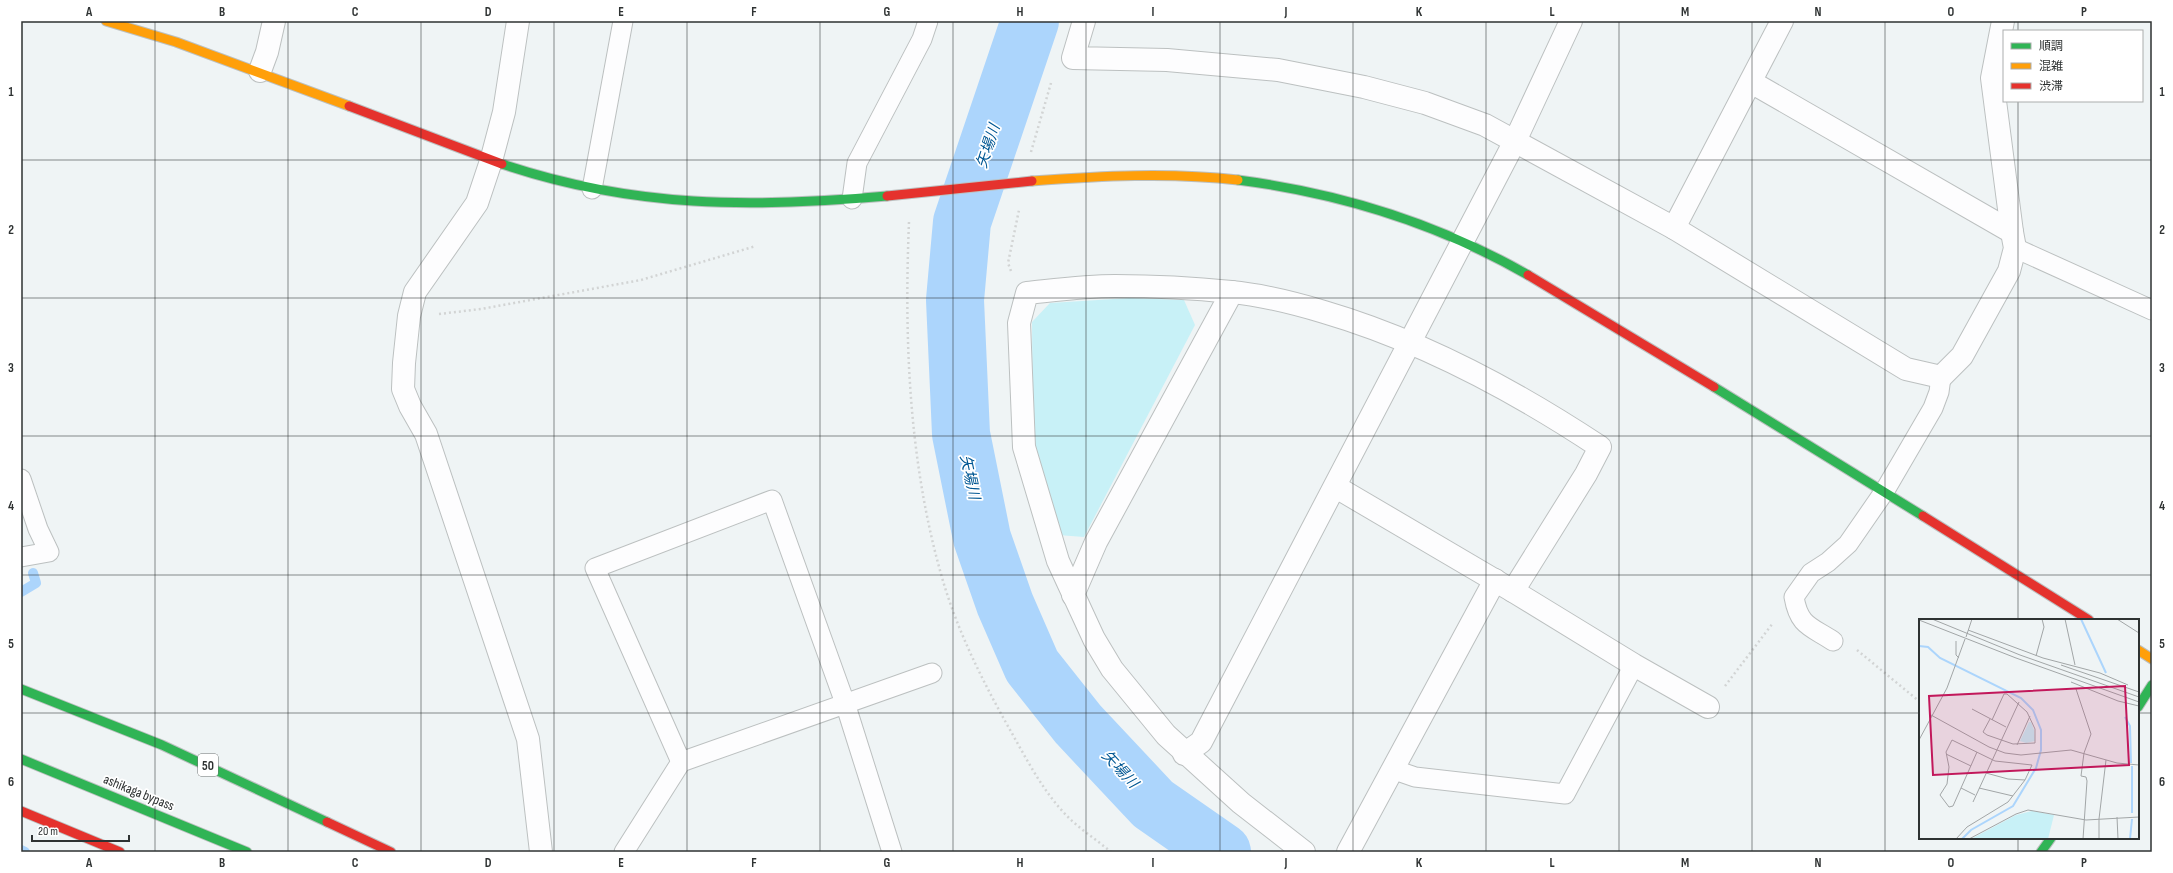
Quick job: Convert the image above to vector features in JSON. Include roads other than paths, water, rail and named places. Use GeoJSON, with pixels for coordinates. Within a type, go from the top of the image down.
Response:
{"type":"FeatureCollection","features":[{"type":"Feature","properties":{"kind":"main road"},"geometry":{"type":"LineString","coordinates":[[106,21],[136,28],[260,72],[491,161],[592,189],[678,201],[728,204],[795,203],[1015,183],[1129,175],[1189,176],[1251,182],[1303,191],[1360,206],[1416,223],[1462,241],[1541,282],[1647,345],[2087,619]]}},
{"type":"Feature","properties":{"kind":"main road"},"geometry":{"type":"LineString","coordinates":[[2139,651],[2152,659]]}},
{"type":"Feature","properties":{"kind":"main road"},"geometry":{"type":"LineString","coordinates":[[2139,706],[2152,686]]}},
{"type":"Feature","properties":{"kind":"main road","name":"50"},"geometry":{"type":"LineString","coordinates":[[21,689],[88,712],[200,761],[390,852]]}},
{"type":"Feature","properties":{"kind":"main road","name":"ashikaga bypass"},"geometry":{"type":"LineString","coordinates":[[21,759],[247,852]]}},
{"type":"Feature","properties":{"kind":"main road"},"geometry":{"type":"LineString","coordinates":[[21,811],[120,852]]}},
{"type":"Feature","properties":{"kind":"main road"},"geometry":{"type":"LineString","coordinates":[[2041,852],[2050,839]]}},
{"type":"Feature","properties":{"kind":"street"},"geometry":{"type":"LineString","coordinates":[[260,72],[274,21]]}},
{"type":"Feature","properties":{"kind":"street"},"geometry":{"type":"LineString","coordinates":[[518,21],[504,112],[491,161],[477,203],[415,292],[409,316],[404,363],[404,389],[410,406],[426,434],[528,739],[541,852]]}},
{"type":"Feature","properties":{"kind":"street"},"geometry":{"type":"LineString","coordinates":[[1084,21],[1073,58],[1167,60],[1278,70],[1364,87],[1425,103],[1485,125],[1674,228],[1906,369],[1941,377],[1962,356],[2009,271],[2014,240],[1992,78],[2003,21]]}},
{"type":"Feature","properties":{"kind":"street"},"geometry":{"type":"LineString","coordinates":[[1184,754],[1201,742],[1336,487],[1409,342],[1515,140],[1571,21]]}},
{"type":"Feature","properties":{"kind":"street"},"geometry":{"type":"LineString","coordinates":[[1674,228],[1782,21]]}},
{"type":"Feature","properties":{"kind":"street"},"geometry":{"type":"LineString","coordinates":[[1751,82],[2014,240]]}},
{"type":"Feature","properties":{"kind":"street"},"geometry":{"type":"LineString","coordinates":[[1304,852],[1241,803],[1184,754],[1166,735],[1112,669],[1094,639],[1053,548],[1024,447],[1019,323],[1027,292],[1115,286],[1232,292],[1304,306],[1360,322],[1450,360],[1552,415],[1600,447],[1586,474],[1513,591]]}},
{"type":"Feature","properties":{"kind":"street"},"geometry":{"type":"LineString","coordinates":[[1073,594],[1096,542],[1232,292]]}},
{"type":"Feature","properties":{"kind":"street"},"geometry":{"type":"LineString","coordinates":[[1336,487],[1495,580],[1634,666],[1708,707]]}},
{"type":"Feature","properties":{"kind":"street"},"geometry":{"type":"LineString","coordinates":[[1348,852],[1495,580]]}},
{"type":"Feature","properties":{"kind":"lane"},"geometry":{"type":"LineString","coordinates":[[592,189],[623,21]]}},
{"type":"Feature","properties":{"kind":"lane"},"geometry":{"type":"LineString","coordinates":[[852,199],[857,163],[922,39],[928,21]]}},
{"type":"Feature","properties":{"kind":"lane"},"geometry":{"type":"LineString","coordinates":[[2014,240],[2152,310]]}},
{"type":"Feature","properties":{"kind":"lane"},"geometry":{"type":"LineString","coordinates":[[1833,641],[1802,621],[1797,613],[1794,597],[1811,573],[1828,562],[1848,544],[1884,492],[1933,408],[1939,392],[1941,377]]}},
{"type":"Feature","properties":{"kind":"lane"},"geometry":{"type":"LineString","coordinates":[[21,479],[38,529],[49,552],[21,557]]}},
{"type":"Feature","properties":{"kind":"lane"},"geometry":{"type":"LineString","coordinates":[[681,762],[595,568],[772,500],[845,704],[892,852]]}},
{"type":"Feature","properties":{"kind":"lane"},"geometry":{"type":"LineString","coordinates":[[1392,769],[1415,776],[1565,794],[1634,666]]}},
{"type":"Feature","properties":{"kind":"lane"},"geometry":{"type":"LineString","coordinates":[[624,852],[681,762],[932,673]]}},
{"type":"Feature","properties":{"kind":"waterway","name":"矢場川"},"geometry":{"type":"LineString","coordinates":[[1030,21],[962,222],[955,300],[961,434],[982,538],[1005,604],[1032,666],[1078,724],[1153,804],[1222,852]]}},
{"type":"Feature","properties":{"kind":"waterway"},"geometry":{"type":"LineString","coordinates":[[21,592],[36,583],[33,573]]}},
{"type":"Feature","properties":{"kind":"waterway"},"geometry":{"type":"LineString","coordinates":[[21,850],[25,852]]}}]}
